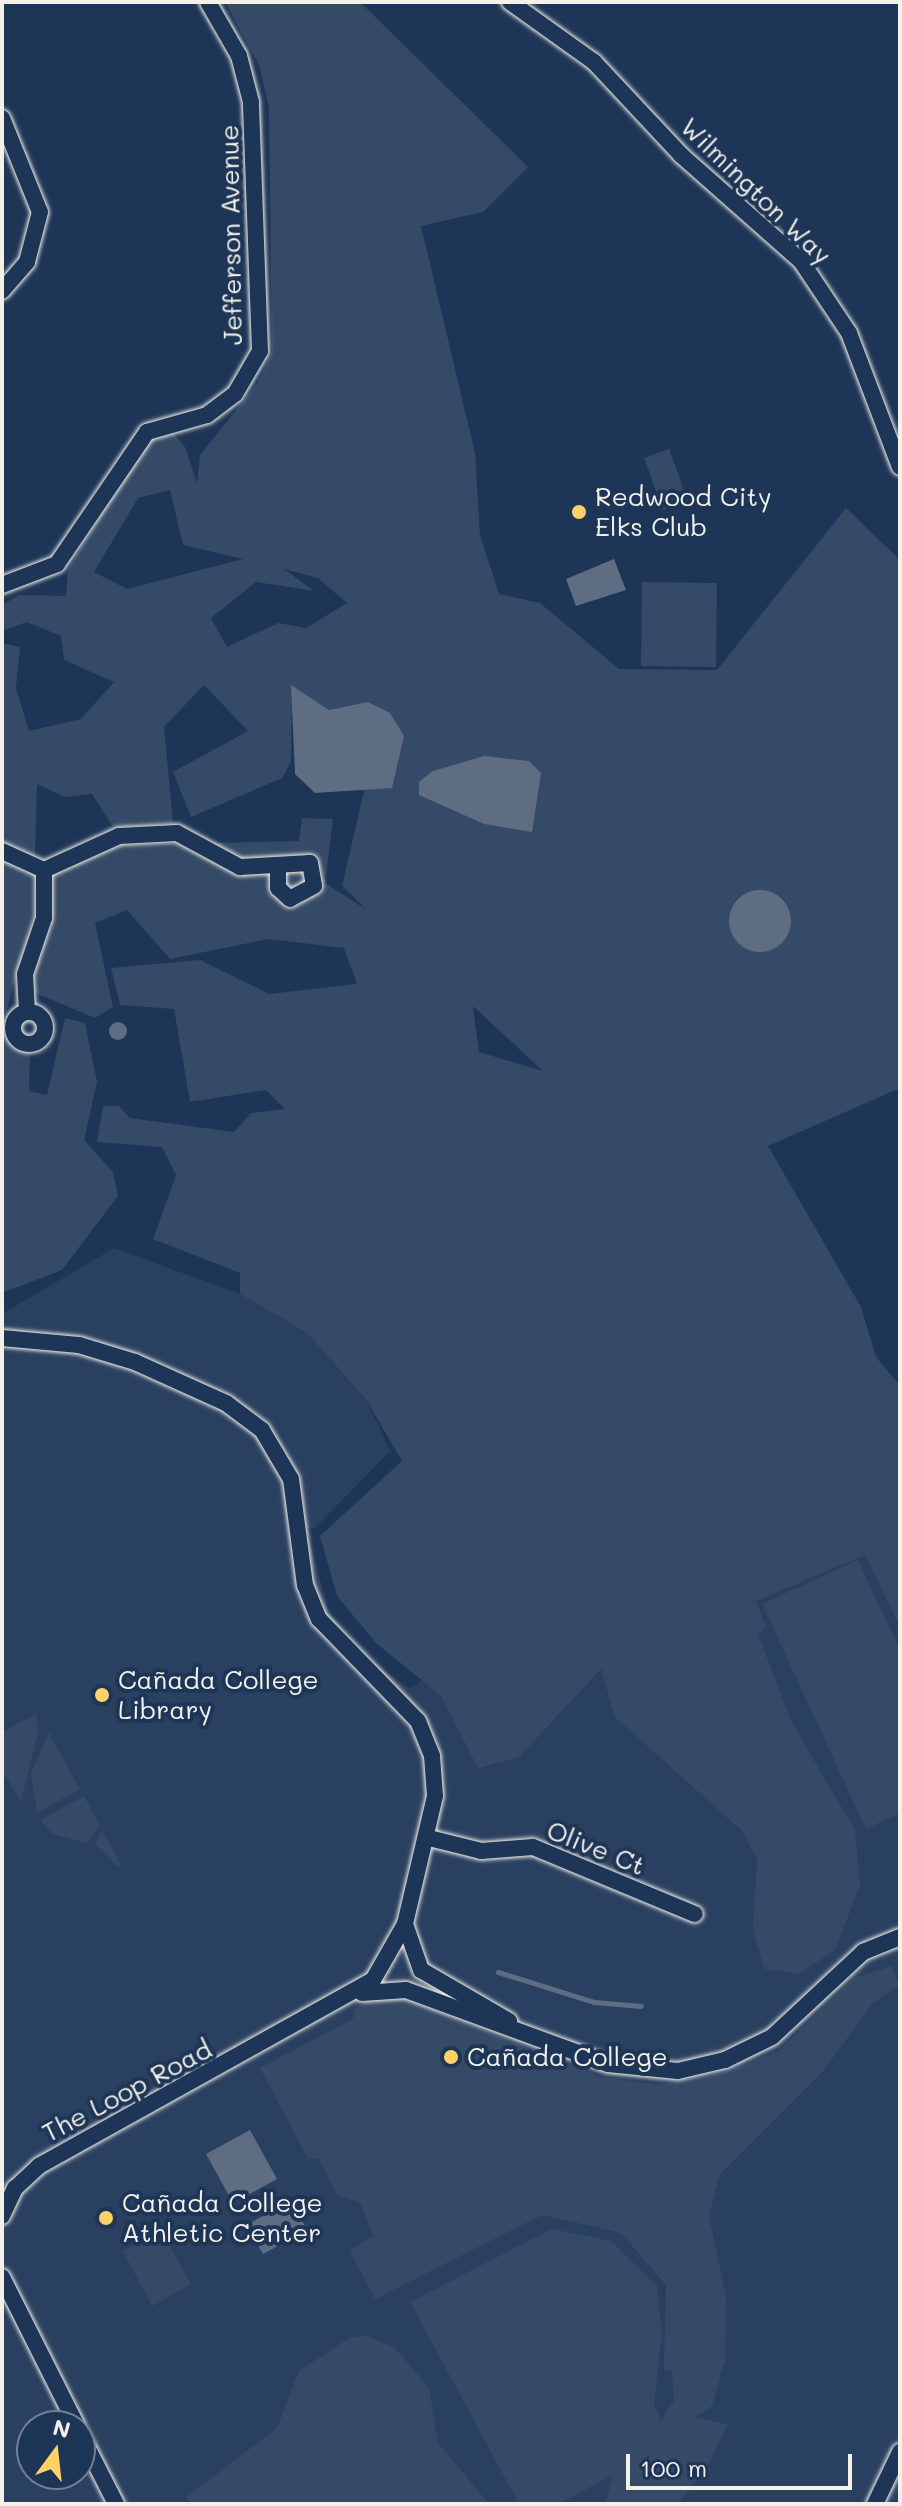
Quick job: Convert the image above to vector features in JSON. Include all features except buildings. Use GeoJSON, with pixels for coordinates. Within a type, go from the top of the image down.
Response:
{"type":"FeatureCollection","features":[{"type":"Feature","properties":{"kind":"street","name":"Jefferson Avenue"},"geometry":{"type":"LineString","coordinates":[[2,585],[57,564],[147,432],[216,408],[235,394],[260,351],[251,102],[239,56],[208,2]]}},
{"type":"Feature","properties":{"kind":"street","name":"Wilmington Way"},"geometry":{"type":"LineString","coordinates":[[510,2],[594,62],[681,155],[801,261],[849,333],[900,467]]}},
{"type":"Feature","properties":{"kind":"street"},"geometry":{"type":"LineString","coordinates":[[2,118],[40,212],[27,262],[2,291]]}},
{"type":"Feature","properties":{"kind":"street"},"geometry":{"type":"LineString","coordinates":[[2,851],[44,870],[119,836],[177,833],[240,867],[278,869]]}},
{"type":"Feature","properties":{"kind":"street"},"geometry":{"type":"LineString","coordinates":[[27,1012],[25,974],[44,918],[44,870]]}},
{"type":"Feature","properties":{"kind":"street"},"geometry":{"type":"LineString","coordinates":[[2,1338],[79,1345],[135,1362],[226,1403],[269,1438],[291,1479],[301,1564],[319,1619],[350,1658],[397,1696],[426,1738],[435,1796],[429,1838],[405,1924],[382,1970],[350,1998]]}},
{"type":"Feature","properties":{"kind":"street","name":"Olive Ct"},"geometry":{"type":"LineString","coordinates":[[429,1838],[481,1851],[533,1847],[695,1914]]}},
{"type":"Feature","properties":{"kind":"street"},"geometry":{"type":"LineString","coordinates":[[405,1924],[421,1970],[517,2027]]}},
{"type":"Feature","properties":{"kind":"street"},"geometry":{"type":"LineString","coordinates":[[350,1998],[406,1990],[517,2027],[608,2064],[655,2071],[702,2067],[772,2037],[863,1952],[900,1937]]}},
{"type":"Feature","properties":{"kind":"street","name":"The Loop Road"},"geometry":{"type":"LineString","coordinates":[[2,2216],[15,2188],[39,2166],[350,1998]]}},
{"type":"Feature","properties":{"kind":"street"},"geometry":{"type":"LineString","coordinates":[[2,2277],[69,2410]]}},
{"type":"Feature","properties":{"kind":"street"},"geometry":{"type":"LineString","coordinates":[[875,2504],[900,2452]]}},
{"type":"Feature","properties":{"kind":"street"},"geometry":{"type":"LineString","coordinates":[[96,2465],[116,2504]]}},
{"type":"Feature","properties":{"kind":"shaded area"},"geometry":{"type":"Polygon","coordinates":[[[225,2],[360,2],[528,167],[483,212],[421,226],[475,453],[480,535],[499,594],[540,603],[619,669],[717,670],[846,508],[900,560],[900,1088],[768,1146],[861,1307],[876,1357],[900,1386],[900,1627],[865,1555],[756,1601],[766,1627],[758,1634],[791,1721],[855,1830],[860,1885],[835,1950],[799,1974],[764,1969],[753,1927],[757,1860],[742,1831],[615,1717],[601,1669],[519,1757],[478,1768],[441,1696],[376,1643],[337,1596],[320,1536],[402,1461],[367,1401],[307,1333],[240,1294],[240,1273],[153,1239],[176,1175],[162,1147],[97,1142],[103,1106],[119,1106],[130,1118],[234,1132],[251,1113],[285,1109],[266,1090],[190,1102],[174,1009],[120,1005],[111,968],[200,960],[269,994],[357,984],[344,948],[268,939],[170,959],[127,910],[95,923],[113,1007],[95,1018],[35,993],[33,958],[52,927],[50,877],[118,845],[299,841],[302,818],[333,819],[325,883],[367,910],[342,886],[383,710],[368,702],[329,710],[292,686],[291,762],[282,778],[191,817],[173,772],[248,731],[204,685],[164,727],[173,823],[113,827],[92,794],[65,797],[37,784],[35,857],[2,844],[2,643],[20,647],[16,688],[29,731],[81,719],[114,682],[64,660],[61,636],[27,622],[2,631],[2,605],[19,595],[66,596],[68,570],[141,447],[169,428],[185,447],[197,483],[200,455],[257,384],[272,352],[269,108],[259,65],[225,2]],[[170,490],[138,498],[94,572],[127,589],[243,559],[183,545],[170,490]],[[284,569],[314,591],[256,582],[211,618],[227,647],[278,623],[306,628],[347,603],[318,578],[284,569]],[[473,1007],[479,1052],[543,1071],[473,1007]]]}},
{"type":"Feature","properties":{"kind":"shaded area"},"geometry":{"type":"Polygon","coordinates":[[[669,449],[688,501],[663,510],[644,458],[669,449]]]}},
{"type":"Feature","properties":{"kind":"shaded area"},"geometry":{"type":"Polygon","coordinates":[[[614,559],[626,590],[576,606],[566,579],[614,559]]]}},
{"type":"Feature","properties":{"kind":"shaded area"},"geometry":{"type":"Polygon","coordinates":[[[642,582],[717,583],[716,667],[641,666],[642,582]]]}},
{"type":"Feature","properties":{"kind":"shaded area"},"geometry":{"type":"Polygon","coordinates":[[[291,685],[329,710],[368,702],[390,713],[404,736],[392,788],[315,793],[295,774],[291,685]]]}},
{"type":"Feature","properties":{"kind":"shaded area"},"geometry":{"type":"Polygon","coordinates":[[[484,756],[529,761],[541,773],[532,832],[484,824],[419,795],[419,782],[433,771],[484,756]]]}},
{"type":"Feature","properties":{"kind":"shaded area"},"geometry":{"type":"Polygon","coordinates":[[[2,859],[35,874],[34,915],[4,1019],[30,1052],[29,1091],[47,1095],[65,1018],[85,1023],[97,1082],[84,1140],[113,1172],[118,1196],[62,1270],[2,1293],[2,859]]]}},
{"type":"Feature","properties":{"kind":"shaded area"},"geometry":{"type":"Polygon","coordinates":[[[754,890],[766,890],[782,899],[789,909],[789,933],[782,943],[766,952],[754,952],[734,938],[729,927],[729,915],[743,895],[754,890]]]}},
{"type":"Feature","properties":{"kind":"shaded area"},"geometry":{"type":"Polygon","coordinates":[[[114,1022],[122,1022],[127,1031],[125,1038],[114,1040],[109,1035],[109,1027],[114,1022]]]}},
{"type":"Feature","properties":{"kind":"shaded area","name":"Cañada College"},"geometry":{"type":"Polygon","coordinates":[[[114,1248],[240,1294],[307,1333],[367,1401],[390,1451],[315,1528],[306,1528],[329,1612],[360,1655],[409,1688],[900,1413],[900,2504],[2,2504],[2,1314],[114,1248]]]}},
{"type":"Feature","properties":{"kind":"shaded area"},"geometry":{"type":"Polygon","coordinates":[[[858,1560],[900,1650],[900,1813],[866,1829],[762,1604],[858,1560]]]}},
{"type":"Feature","properties":{"kind":"shaded area"},"geometry":{"type":"Polygon","coordinates":[[[36,1714],[38,1732],[21,1802],[2,1770],[2,1732],[36,1714]]]}},
{"type":"Feature","properties":{"kind":"shaded area"},"geometry":{"type":"Polygon","coordinates":[[[49,1733],[80,1789],[37,1813],[31,1773],[49,1733]]]}},
{"type":"Feature","properties":{"kind":"shaded area"},"geometry":{"type":"Polygon","coordinates":[[[84,1796],[100,1825],[87,1843],[53,1834],[40,1820],[84,1796]]]}},
{"type":"Feature","properties":{"kind":"shaded area"},"geometry":{"type":"Polygon","coordinates":[[[102,1830],[121,1865],[118,1867],[95,1844],[102,1830]]]}},
{"type":"Feature","properties":{"kind":"shaded area"},"geometry":{"type":"Polygon","coordinates":[[[892,1966],[899,1985],[872,2004],[824,2070],[720,2174],[709,2216],[726,2296],[725,2359],[712,2406],[695,2417],[728,2425],[704,2473],[677,2504],[605,2504],[613,2475],[558,2504],[519,2504],[410,2302],[552,2229],[611,2241],[657,2286],[662,2335],[654,2404],[661,2420],[674,2401],[672,2371],[664,2369],[666,2285],[621,2233],[542,2215],[375,2299],[350,2251],[373,2236],[360,2203],[337,2195],[318,2158],[308,2159],[260,2068],[353,2019],[354,2009],[371,1999],[398,1996],[600,2077],[658,2085],[724,2073],[779,2051],[854,1978],[892,1966]]]}},
{"type":"Feature","properties":{"kind":"shaded area"},"geometry":{"type":"Polygon","coordinates":[[[250,2130],[277,2179],[233,2203],[206,2154],[250,2130]]]}},
{"type":"Feature","properties":{"kind":"shaded area"},"geometry":{"type":"Polygon","coordinates":[[[291,2200],[307,2230],[263,2254],[247,2225],[291,2200]]]}},
{"type":"Feature","properties":{"kind":"shaded area"},"geometry":{"type":"Polygon","coordinates":[[[161,2230],[191,2284],[152,2306],[123,2251],[161,2230]]]}},
{"type":"Feature","properties":{"kind":"shaded area"},"geometry":{"type":"Polygon","coordinates":[[[367,2336],[394,2347],[429,2388],[438,2443],[489,2504],[191,2504],[186,2497],[277,2428],[299,2371],[351,2337],[367,2336]]]}},
{"type":"Feature","properties":{"kind":"waterway"},"geometry":{"type":"LineString","coordinates":[[498,1972],[594,2002],[641,2006]]}},
{"type":"Feature","properties":{"kind":"place","name":"Redwood City Elks Club"},"geometry":{"type":"Point","coordinates":[579,512]}},
{"type":"Feature","properties":{"kind":"place","name":"Cañada College Library"},"geometry":{"type":"Point","coordinates":[102,1695]}},
{"type":"Feature","properties":{"kind":"place","name":"Cañada College"},"geometry":{"type":"Point","coordinates":[451,2057]}},
{"type":"Feature","properties":{"kind":"place","name":"Cañada College Athletic Center"},"geometry":{"type":"Point","coordinates":[106,2218]}}]}
